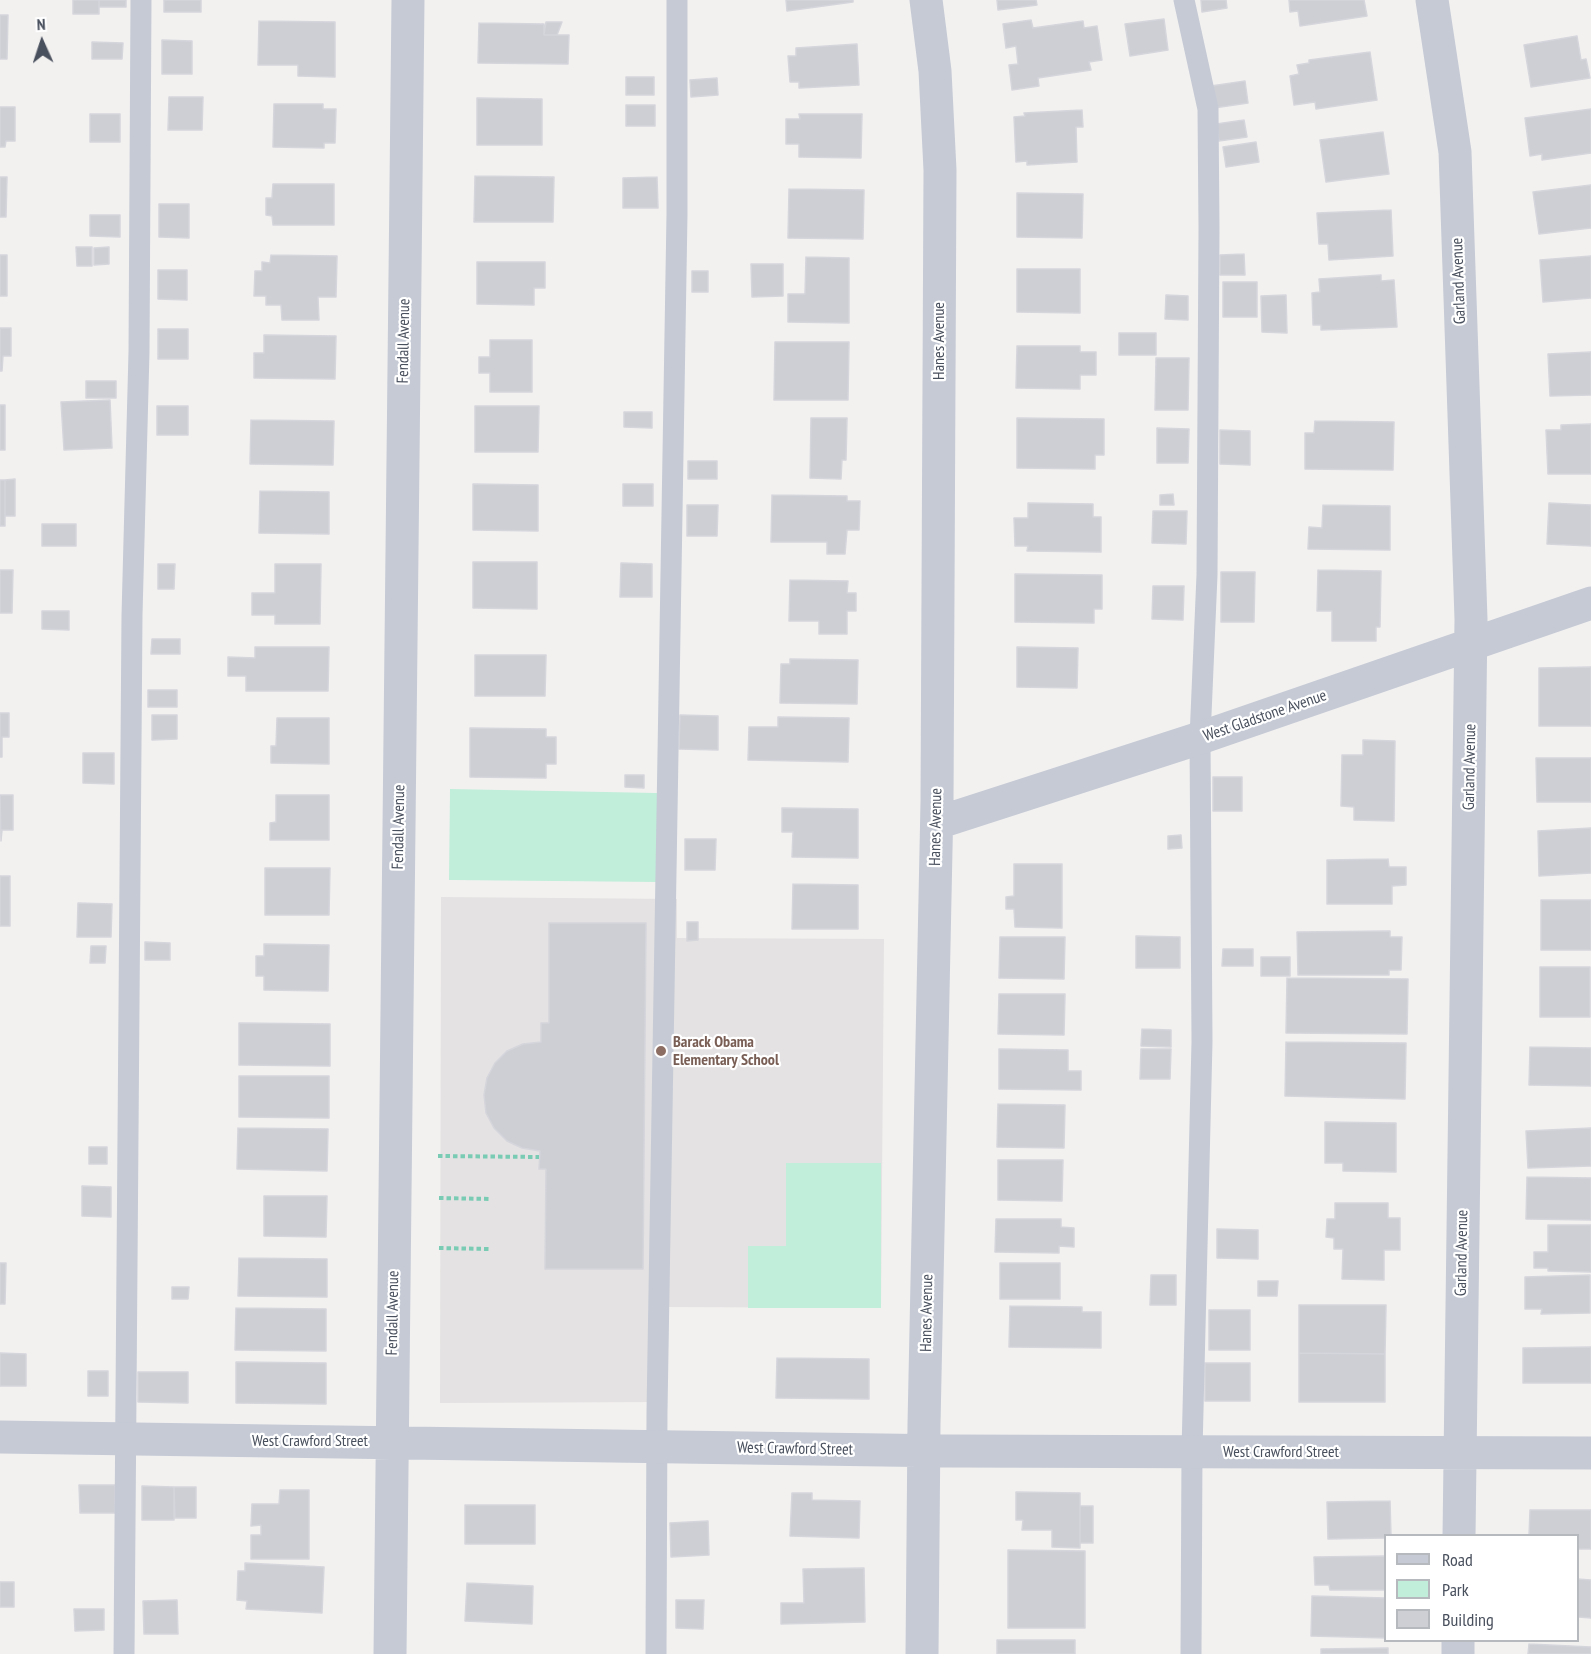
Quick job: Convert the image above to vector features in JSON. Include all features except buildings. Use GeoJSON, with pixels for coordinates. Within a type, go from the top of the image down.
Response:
{"type":"FeatureCollection","features":[{"type":"Feature","properties":{"kind":"street","name":"Fendall Avenue"},"geometry":{"type":"LineString","coordinates":[[390,1654],[408,0]]}},
{"type":"Feature","properties":{"kind":"street","name":"Hanes Avenue"},"geometry":{"type":"LineString","coordinates":[[922,1654],[937,823],[940,170],[934,71],[926,0]]}},
{"type":"Feature","properties":{"kind":"street","name":"Garland Avenue"},"geometry":{"type":"LineString","coordinates":[[1432,0],[1455,152],[1471,645],[1459,1534]]}},
{"type":"Feature","properties":{"kind":"street","name":"West Gladstone Avenue"},"geometry":{"type":"LineString","coordinates":[[937,823],[1200,738],[1591,603]]}},
{"type":"Feature","properties":{"kind":"street","name":"West Crawford Street"},"geometry":{"type":"LineString","coordinates":[[0,1437],[924,1450],[1591,1453]]}},
{"type":"Feature","properties":{"kind":"lane"},"geometry":{"type":"LineString","coordinates":[[124,1654],[132,615],[139,352],[141,0]]}},
{"type":"Feature","properties":{"kind":"lane"},"geometry":{"type":"LineString","coordinates":[[656,1654],[657,1447],[677,214],[677,0]]}},
{"type":"Feature","properties":{"kind":"lane"},"geometry":{"type":"LineString","coordinates":[[1184,0],[1208,109],[1207,575],[1200,738],[1202,1041],[1192,1451],[1191,1654]]}},
{"type":"Feature","properties":{"kind":"path"},"geometry":{"type":"LineString","coordinates":[[438,1156],[540,1157]]}},
{"type":"Feature","properties":{"kind":"path"},"geometry":{"type":"LineString","coordinates":[[439,1198],[491,1199]]}},
{"type":"Feature","properties":{"kind":"path"},"geometry":{"type":"LineString","coordinates":[[439,1248],[490,1249]]}},
{"type":"Feature","properties":{"kind":"shaded area","name":"Barack Obama Elementary School"},"geometry":{"type":"Polygon","coordinates":[[[441,897],[677,899],[677,938],[884,939],[881,1308],[667,1307],[666,1402],[440,1403],[441,897]]]}},
{"type":"Feature","properties":{"kind":"green space"},"geometry":{"type":"Polygon","coordinates":[[[450,789],[657,793],[657,882],[449,880],[450,789]]]}},
{"type":"Feature","properties":{"kind":"green space"},"geometry":{"type":"Polygon","coordinates":[[[786,1163],[881,1163],[881,1308],[748,1308],[748,1246],[786,1246],[786,1163]]]}},
{"type":"Feature","properties":{"kind":"place","name":"Barack Obama Elementary School"},"geometry":{"type":"Point","coordinates":[661,1051]}}]}
